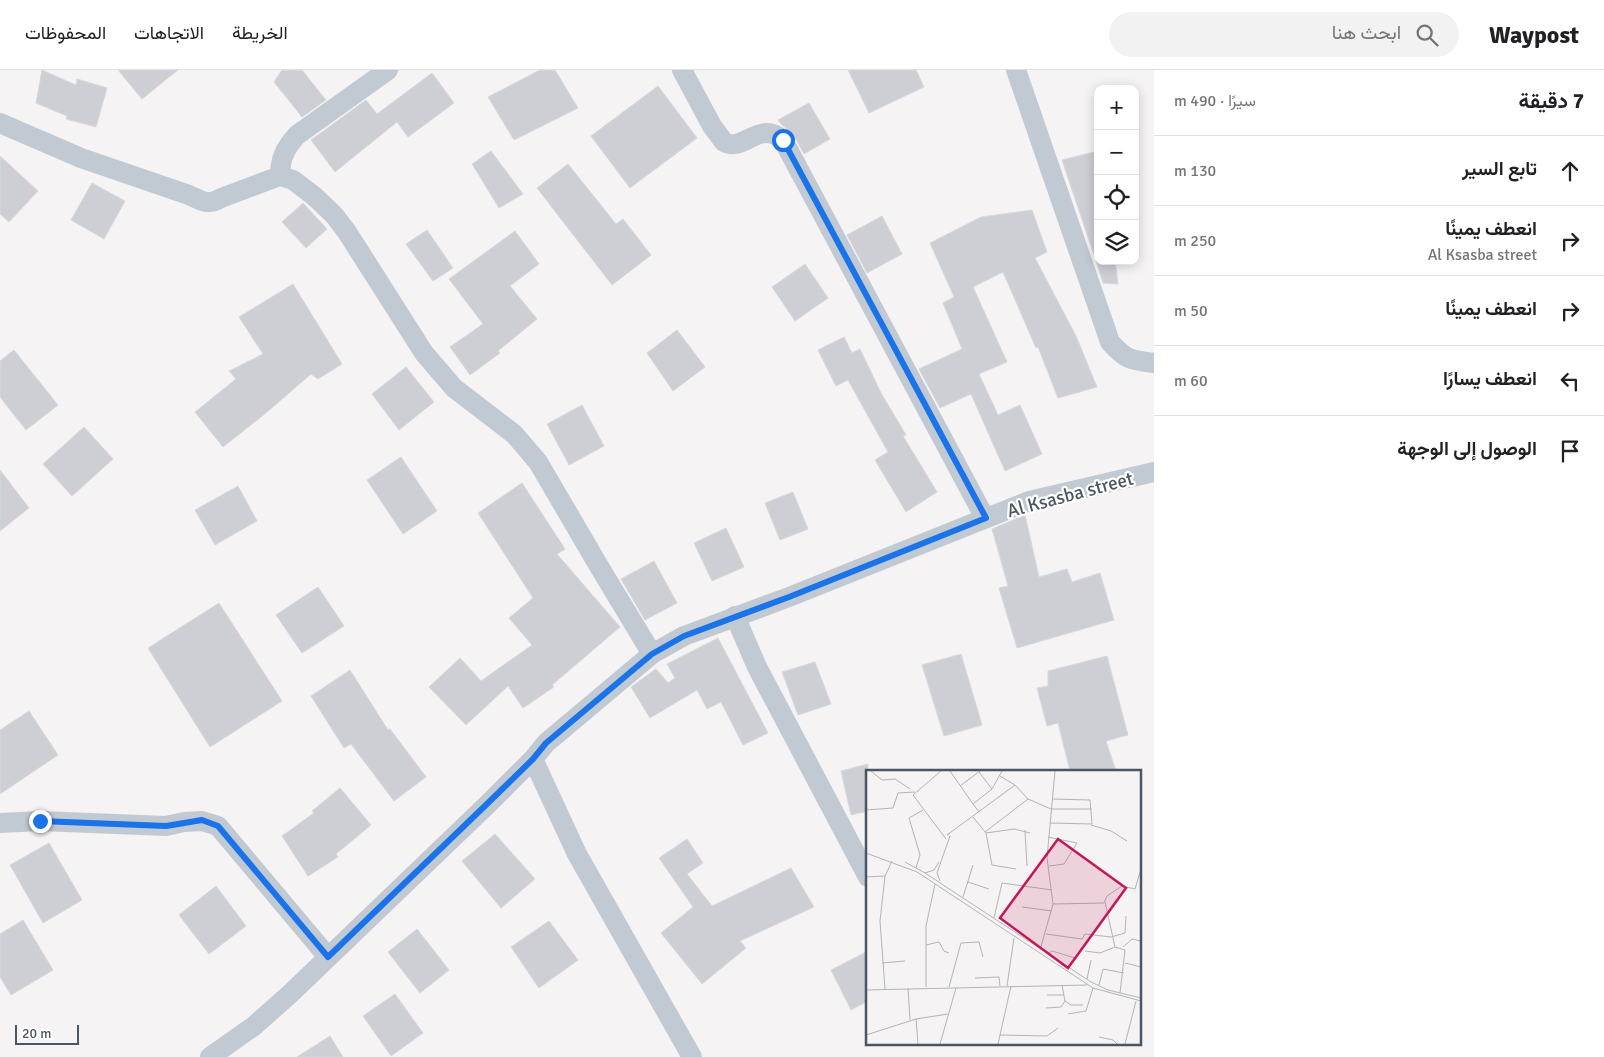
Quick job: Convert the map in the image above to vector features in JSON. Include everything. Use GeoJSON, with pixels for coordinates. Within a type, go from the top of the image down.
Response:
{"type":"FeatureCollection","features":[{"type":"Feature","properties":{"kind":"street"},"geometry":{"type":"LineString","coordinates":[[280,176],[285,149],[296,136],[388,70]]}},
{"type":"Feature","properties":{"kind":"street"},"geometry":{"type":"LineString","coordinates":[[682,70],[712,126],[724,142],[734,145],[757,135],[770,132],[783,140],[986,518]]}},
{"type":"Feature","properties":{"kind":"street"},"geometry":{"type":"LineString","coordinates":[[1016,70],[1110,342],[1121,354],[1134,360],[1154,363]]}},
{"type":"Feature","properties":{"kind":"street"},"geometry":{"type":"LineString","coordinates":[[0,123],[81,158],[189,195],[203,202],[213,203],[221,198],[280,176],[304,187],[334,215],[366,261],[424,353],[454,388],[473,404],[493,417],[529,450],[538,462],[652,654]]}},
{"type":"Feature","properties":{"kind":"street","name":"Al Ksasba street"},"geometry":{"type":"LineString","coordinates":[[210,1057],[254,1026],[533,759],[546,743],[652,654],[684,636],[832,580],[1029,501],[1154,472]]}},
{"type":"Feature","properties":{"kind":"street"},"geometry":{"type":"LineString","coordinates":[[735,616],[757,667],[866,873]]}},
{"type":"Feature","properties":{"kind":"street"},"geometry":{"type":"LineString","coordinates":[[533,759],[578,854],[692,1057]]}},
{"type":"Feature","properties":{"kind":"street"},"geometry":{"type":"LineString","coordinates":[[0,823],[40,821],[166,826],[202,820],[218,826],[328,957]]}},
{"type":"Feature","properties":{"kind":"building"},"geometry":{"type":"Polygon","coordinates":[[[42,70],[76,85],[77,79],[107,88],[96,127],[66,119],[67,116],[36,103],[42,70]]]}},
{"type":"Feature","properties":{"kind":"building"},"geometry":{"type":"Polygon","coordinates":[[[118,70],[178,70],[142,99],[118,70]]]}},
{"type":"Feature","properties":{"kind":"building"},"geometry":{"type":"Polygon","coordinates":[[[282,70],[302,70],[326,100],[302,117],[274,82],[282,70]]]}},
{"type":"Feature","properties":{"kind":"building"},"geometry":{"type":"Polygon","coordinates":[[[540,70],[555,70],[578,108],[514,140],[488,97],[540,70]]]}},
{"type":"Feature","properties":{"kind":"building"},"geometry":{"type":"Polygon","coordinates":[[[848,70],[916,70],[924,87],[869,113],[848,70]]]}},
{"type":"Feature","properties":{"kind":"building"},"geometry":{"type":"Polygon","coordinates":[[[432,73],[454,103],[408,137],[397,122],[335,172],[311,140],[366,100],[377,114],[432,73]]]}},
{"type":"Feature","properties":{"kind":"building"},"geometry":{"type":"Polygon","coordinates":[[[658,86],[697,138],[630,188],[591,136],[658,86]]]}},
{"type":"Feature","properties":{"kind":"building"},"geometry":{"type":"Polygon","coordinates":[[[809,103],[830,139],[804,154],[793,134],[778,120],[809,103]]]}},
{"type":"Feature","properties":{"kind":"building"},"geometry":{"type":"Polygon","coordinates":[[[491,151],[523,194],[499,208],[472,164],[491,151]]]}},
{"type":"Feature","properties":{"kind":"building"},"geometry":{"type":"Polygon","coordinates":[[[1094,152],[1094,255],[1062,160],[1094,152]]]}},
{"type":"Feature","properties":{"kind":"building"},"geometry":{"type":"Polygon","coordinates":[[[0,156],[38,191],[9,222],[0,214],[0,156]]]}},
{"type":"Feature","properties":{"kind":"building"},"geometry":{"type":"Polygon","coordinates":[[[568,164],[616,224],[623,219],[651,255],[612,285],[537,188],[568,164]]]}},
{"type":"Feature","properties":{"kind":"building"},"geometry":{"type":"Polygon","coordinates":[[[92,183],[125,201],[104,239],[71,220],[92,183]]]}},
{"type":"Feature","properties":{"kind":"building"},"geometry":{"type":"Polygon","coordinates":[[[303,203],[327,229],[306,248],[282,222],[303,203]]]}},
{"type":"Feature","properties":{"kind":"building"},"geometry":{"type":"Polygon","coordinates":[[[1032,210],[1047,252],[1035,258],[1076,336],[1097,387],[1058,398],[1038,347],[1036,348],[1003,272],[973,287],[1007,362],[979,374],[998,415],[1020,405],[1042,454],[1005,471],[971,394],[940,408],[919,369],[962,349],[943,303],[954,297],[930,243],[981,217],[1032,210]]]}},
{"type":"Feature","properties":{"kind":"building"},"geometry":{"type":"Polygon","coordinates":[[[882,216],[902,254],[867,273],[847,235],[882,216]]]}},
{"type":"Feature","properties":{"kind":"building"},"geometry":{"type":"Polygon","coordinates":[[[427,230],[453,268],[433,281],[406,244],[427,230]]]}},
{"type":"Feature","properties":{"kind":"building"},"geometry":{"type":"Polygon","coordinates":[[[515,231],[539,264],[510,286],[537,319],[498,351],[500,353],[470,375],[450,347],[483,324],[449,279],[515,231]]]}},
{"type":"Feature","properties":{"kind":"building"},"geometry":{"type":"Polygon","coordinates":[[[805,264],[828,298],[795,321],[772,287],[805,264]]]}},
{"type":"Feature","properties":{"kind":"building"},"geometry":{"type":"Polygon","coordinates":[[[1097,265],[1116,265],[1118,284],[1103,283],[1097,265]]]}},
{"type":"Feature","properties":{"kind":"building"},"geometry":{"type":"Polygon","coordinates":[[[293,284],[342,364],[318,379],[311,374],[223,447],[195,412],[236,379],[229,371],[263,354],[239,317],[293,284]]]}},
{"type":"Feature","properties":{"kind":"building"},"geometry":{"type":"Polygon","coordinates":[[[677,330],[705,367],[673,391],[647,353],[677,330]]]}},
{"type":"Feature","properties":{"kind":"building"},"geometry":{"type":"Polygon","coordinates":[[[844,337],[852,353],[860,349],[881,393],[906,435],[903,436],[937,492],[906,512],[875,460],[888,452],[848,380],[836,386],[818,350],[844,337]]]}},
{"type":"Feature","properties":{"kind":"building"},"geometry":{"type":"Polygon","coordinates":[[[14,350],[58,405],[26,430],[0,397],[0,361],[14,350]]]}},
{"type":"Feature","properties":{"kind":"building"},"geometry":{"type":"Polygon","coordinates":[[[406,367],[434,402],[399,430],[372,394],[406,367]]]}},
{"type":"Feature","properties":{"kind":"building"},"geometry":{"type":"Polygon","coordinates":[[[582,405],[604,446],[569,465],[547,424],[582,405]]]}},
{"type":"Feature","properties":{"kind":"building"},"geometry":{"type":"Polygon","coordinates":[[[84,427],[113,459],[72,496],[43,464],[84,427]]]}},
{"type":"Feature","properties":{"kind":"building"},"geometry":{"type":"Polygon","coordinates":[[[401,457],[437,511],[403,534],[367,480],[401,457]]]}},
{"type":"Feature","properties":{"kind":"building"},"geometry":{"type":"Polygon","coordinates":[[[0,470],[29,508],[0,531],[0,470]]]}},
{"type":"Feature","properties":{"kind":"building"},"geometry":{"type":"Polygon","coordinates":[[[522,483],[565,549],[557,554],[620,627],[552,685],[554,687],[523,708],[508,686],[466,725],[429,687],[460,658],[481,681],[532,645],[509,618],[533,598],[478,513],[522,483]]]}},
{"type":"Feature","properties":{"kind":"building"},"geometry":{"type":"Polygon","coordinates":[[[238,486],[257,521],[215,545],[195,510],[238,486]]]}},
{"type":"Feature","properties":{"kind":"building"},"geometry":{"type":"Polygon","coordinates":[[[793,492],[808,529],[780,540],[765,503],[793,492]]]}},
{"type":"Feature","properties":{"kind":"building"},"geometry":{"type":"Polygon","coordinates":[[[1025,515],[1039,577],[1067,569],[1072,582],[1100,573],[1114,620],[1017,648],[999,588],[1008,586],[992,529],[1025,515]]]}},
{"type":"Feature","properties":{"kind":"building"},"geometry":{"type":"Polygon","coordinates":[[[726,528],[744,567],[712,581],[694,543],[726,528]]]}},
{"type":"Feature","properties":{"kind":"building"},"geometry":{"type":"Polygon","coordinates":[[[654,561],[677,603],[645,620],[621,579],[654,561]]]}},
{"type":"Feature","properties":{"kind":"building"},"geometry":{"type":"Polygon","coordinates":[[[318,587],[344,626],[302,653],[276,615],[318,587]]]}},
{"type":"Feature","properties":{"kind":"building"},"geometry":{"type":"Polygon","coordinates":[[[219,603],[282,701],[210,747],[148,648],[219,603]]]}},
{"type":"Feature","properties":{"kind":"building"},"geometry":{"type":"Polygon","coordinates":[[[718,638],[768,733],[743,745],[721,702],[707,709],[697,690],[650,718],[631,687],[656,669],[668,683],[675,678],[667,664],[718,638]]]}},
{"type":"Feature","properties":{"kind":"building"},"geometry":{"type":"Polygon","coordinates":[[[961,654],[982,725],[944,736],[922,665],[961,654]]]}},
{"type":"Feature","properties":{"kind":"building"},"geometry":{"type":"Polygon","coordinates":[[[1107,656],[1128,735],[1106,741],[1116,770],[1070,770],[1058,723],[1047,726],[1037,688],[1048,686],[1048,671],[1107,656]]]}},
{"type":"Feature","properties":{"kind":"building"},"geometry":{"type":"Polygon","coordinates":[[[815,662],[831,704],[798,715],[782,672],[815,662]]]}},
{"type":"Feature","properties":{"kind":"building"},"geometry":{"type":"Polygon","coordinates":[[[350,670],[388,730],[390,729],[426,777],[394,801],[351,744],[344,748],[311,696],[350,670]]]}},
{"type":"Feature","properties":{"kind":"building"},"geometry":{"type":"Polygon","coordinates":[[[29,711],[58,755],[0,794],[0,730],[29,711]]]}},
{"type":"Feature","properties":{"kind":"building"},"geometry":{"type":"Polygon","coordinates":[[[868,764],[868,770],[866,770],[866,811],[851,815],[841,771],[868,764]]]}},
{"type":"Feature","properties":{"kind":"building"},"geometry":{"type":"Polygon","coordinates":[[[340,788],[371,825],[336,854],[338,857],[308,876],[282,836],[314,813],[312,811],[340,788]]]}},
{"type":"Feature","properties":{"kind":"building"},"geometry":{"type":"Polygon","coordinates":[[[495,834],[535,879],[501,908],[462,861],[495,834]]]}},
{"type":"Feature","properties":{"kind":"building"},"geometry":{"type":"Polygon","coordinates":[[[687,839],[703,863],[687,874],[712,906],[791,868],[814,907],[740,941],[746,948],[702,984],[661,933],[693,907],[659,858],[687,839]]]}},
{"type":"Feature","properties":{"kind":"building"},"geometry":{"type":"Polygon","coordinates":[[[49,843],[82,900],[43,923],[10,865],[49,843]]]}},
{"type":"Feature","properties":{"kind":"building"},"geometry":{"type":"Polygon","coordinates":[[[216,886],[246,926],[209,954],[179,915],[216,886]]]}},
{"type":"Feature","properties":{"kind":"building"},"geometry":{"type":"Polygon","coordinates":[[[23,920],[53,970],[11,995],[0,977],[0,934],[23,920]]]}},
{"type":"Feature","properties":{"kind":"building"},"geometry":{"type":"Polygon","coordinates":[[[549,921],[578,960],[539,988],[511,947],[549,921]]]}},
{"type":"Feature","properties":{"kind":"building"},"geometry":{"type":"Polygon","coordinates":[[[417,929],[449,970],[420,993],[388,952],[417,929]]]}},
{"type":"Feature","properties":{"kind":"building"},"geometry":{"type":"Polygon","coordinates":[[[866,952],[866,1002],[851,1010],[831,970],[866,952]]]}},
{"type":"Feature","properties":{"kind":"building"},"geometry":{"type":"Polygon","coordinates":[[[395,994],[423,1033],[391,1056],[363,1016],[395,994]]]}},
{"type":"Feature","properties":{"kind":"building"},"geometry":{"type":"Polygon","coordinates":[[[330,1036],[343,1057],[297,1057],[330,1036]]]}},
{"type":"Feature","properties":{"kind":"route"},"geometry":{"type":"LineString","coordinates":[[40,821],[166,826],[202,820],[218,826],[328,957],[533,759],[546,743],[652,654],[684,636],[884,560],[986,518],[783,140]]}}]}
